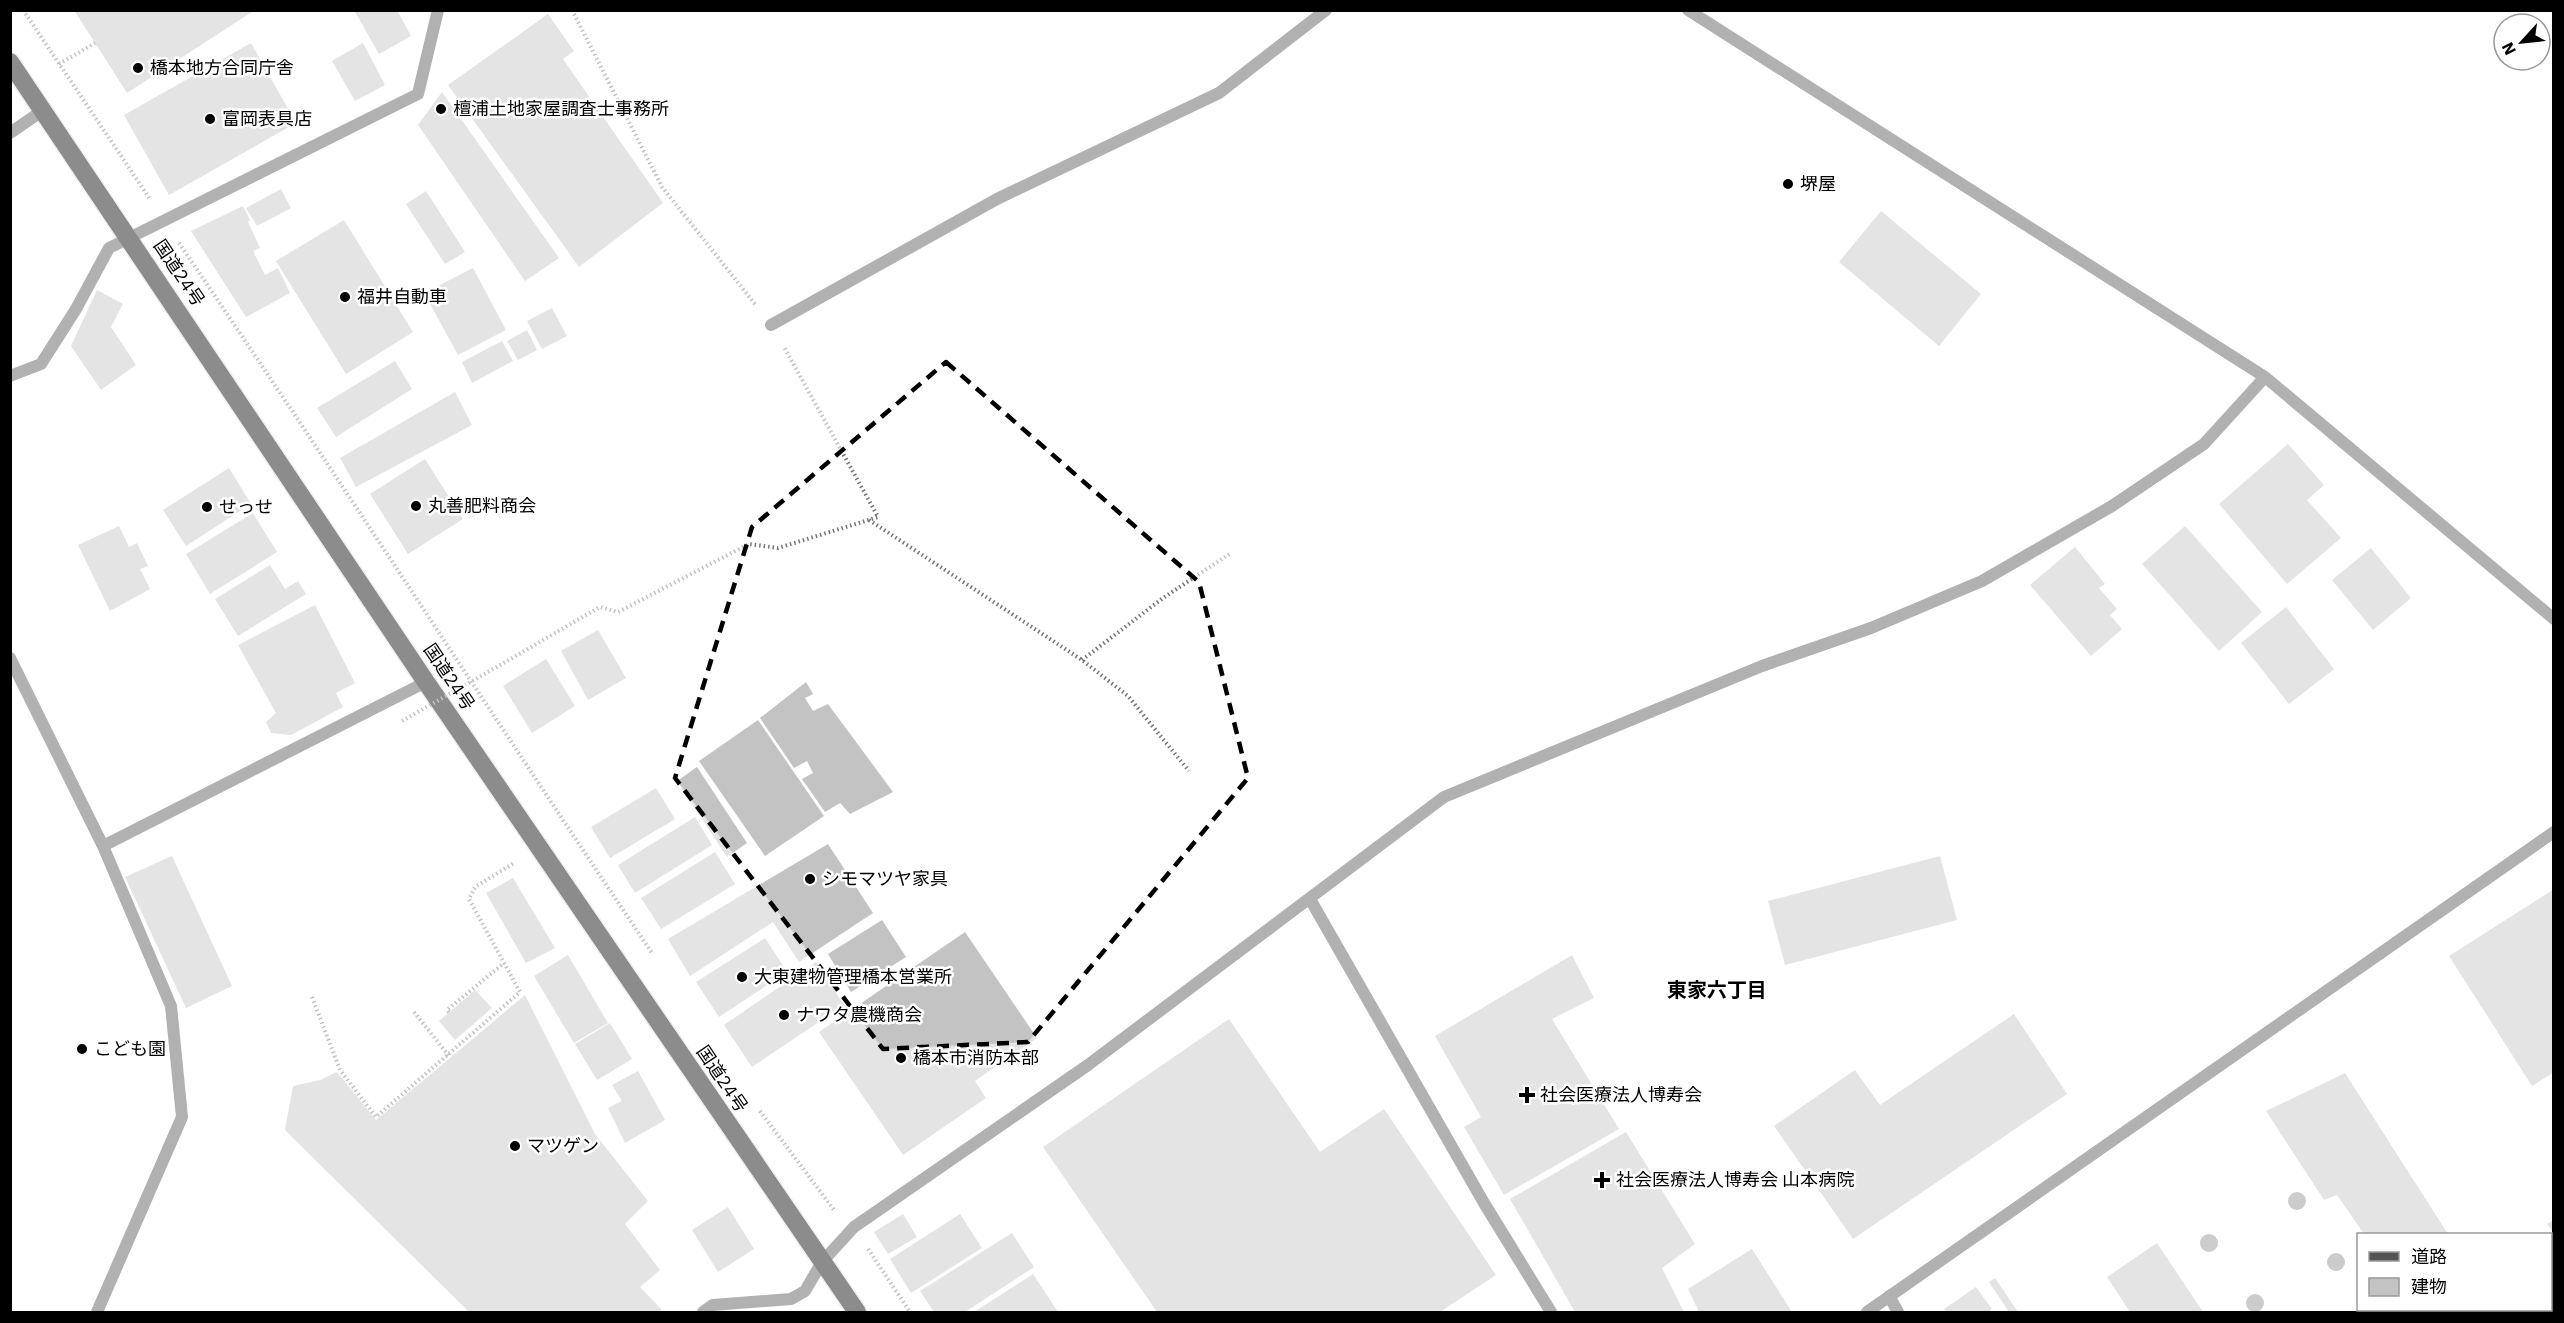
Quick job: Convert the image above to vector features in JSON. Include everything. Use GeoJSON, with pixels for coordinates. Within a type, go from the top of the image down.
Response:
{"type":"FeatureCollection","features":[{"type":"Feature","properties":{"kind":"highway","name":"国道24号"},"geometry":{"type":"LineString","coordinates":[[10,62],[130,237],[426,682],[857,1312]]}},
{"type":"Feature","properties":{"kind":"street"},"geometry":{"type":"LineString","coordinates":[[10,376],[41,364],[76,309],[109,248],[418,94],[438,10]]}},
{"type":"Feature","properties":{"kind":"street"},"geometry":{"type":"LineString","coordinates":[[771,325],[997,199],[1219,93],[1326,10]]}},
{"type":"Feature","properties":{"kind":"street"},"geometry":{"type":"LineString","coordinates":[[1688,10],[2265,377],[2553,619]]}},
{"type":"Feature","properties":{"kind":"street"},"geometry":{"type":"LineString","coordinates":[[10,133],[42,111]]}},
{"type":"Feature","properties":{"kind":"street"},"geometry":{"type":"LineString","coordinates":[[703,1312],[712,1305],[791,1299],[804,1291],[822,1262],[854,1227],[1089,1065],[1431,806],[1458,790],[1788,655],[1871,628],[2000,572],[2112,506],[2204,444],[2265,377]]}},
{"type":"Feature","properties":{"kind":"street"},"geometry":{"type":"LineString","coordinates":[[10,658],[104,846],[171,1006],[182,1117],[97,1312]]}},
{"type":"Feature","properties":{"kind":"street"},"geometry":{"type":"LineString","coordinates":[[104,846],[426,682]]}},
{"type":"Feature","properties":{"kind":"street"},"geometry":{"type":"LineString","coordinates":[[1867,1312],[2553,832]]}},
{"type":"Feature","properties":{"kind":"street"},"geometry":{"type":"LineString","coordinates":[[1310,899],[1484,1203],[1551,1312]]}},
{"type":"Feature","properties":{"kind":"street"},"geometry":{"type":"LineString","coordinates":[[1889,1296],[1898,1312]]}},
{"type":"Feature","properties":{"kind":"path"},"geometry":{"type":"LineString","coordinates":[[23,10],[320,450],[476,692],[657,961]]}},
{"type":"Feature","properties":{"kind":"path"},"geometry":{"type":"LineString","coordinates":[[402,721],[600,607],[618,612],[749,544],[778,548],[878,517],[771,325],[662,187],[572,10]]}},
{"type":"Feature","properties":{"kind":"path"},"geometry":{"type":"LineString","coordinates":[[59,64],[95,43]]}},
{"type":"Feature","properties":{"kind":"path"},"geometry":{"type":"LineString","coordinates":[[869,520],[1082,660],[1128,696],[1189,771]]}},
{"type":"Feature","properties":{"kind":"path"},"geometry":{"type":"LineString","coordinates":[[1082,660],[1163,598],[1231,553]]}},
{"type":"Feature","properties":{"kind":"path"},"geometry":{"type":"LineString","coordinates":[[312,997],[340,1070],[376,1117],[449,1057],[520,992],[469,899],[475,887],[517,861]]}},
{"type":"Feature","properties":{"kind":"path"},"geometry":{"type":"LineString","coordinates":[[449,1012],[447,1010],[504,963]]}},
{"type":"Feature","properties":{"kind":"path"},"geometry":{"type":"LineString","coordinates":[[414,1012],[449,1057]]}},
{"type":"Feature","properties":{"kind":"path"},"geometry":{"type":"LineString","coordinates":[[757,1107],[830,1207],[854,1227],[910,1312]]}},
{"type":"Feature","properties":{"kind":"highlighted area"},"geometry":{"type":"Polygon","coordinates":[[[946,362],[1199,582],[1248,778],[1028,1042],[883,1049],[675,778],[752,527],[946,362]]]}},
{"type":"Feature","properties":{"kind":"building","name":"橋本地方合同庁舎"},"geometry":{"type":"Polygon","coordinates":[[[74,10],[255,10],[127,93],[74,10]]]}},
{"type":"Feature","properties":{"kind":"building"},"geometry":{"type":"Polygon","coordinates":[[[354,10],[397,10],[411,36],[379,54],[354,10]]]}},
{"type":"Feature","properties":{"kind":"building"},"geometry":{"type":"Polygon","coordinates":[[[548,14],[574,51],[563,59],[663,203],[579,267],[448,85],[548,14]]]}},
{"type":"Feature","properties":{"kind":"building","name":"富岡表具店"},"geometry":{"type":"Polygon","coordinates":[[[251,43],[296,123],[169,195],[124,115],[251,43]]]}},
{"type":"Feature","properties":{"kind":"building"},"geometry":{"type":"Polygon","coordinates":[[[363,43],[385,85],[355,101],[332,61],[363,43]]]}},
{"type":"Feature","properties":{"kind":"building"},"geometry":{"type":"Polygon","coordinates":[[[442,92],[559,258],[525,281],[418,125],[442,92]]]}},
{"type":"Feature","properties":{"kind":"building"},"geometry":{"type":"Polygon","coordinates":[[[281,189],[291,208],[257,226],[246,208],[281,189]]]}},
{"type":"Feature","properties":{"kind":"building"},"geometry":{"type":"Polygon","coordinates":[[[426,191],[465,252],[445,264],[406,204],[426,191]]]}},
{"type":"Feature","properties":{"kind":"building"},"geometry":{"type":"Polygon","coordinates":[[[243,206],[260,248],[253,251],[265,275],[278,268],[290,293],[246,317],[191,231],[243,206]]]}},
{"type":"Feature","properties":{"kind":"building"},"geometry":{"type":"Polygon","coordinates":[[[1881,211],[1981,294],[1939,346],[1839,262],[1881,211]]]}},
{"type":"Feature","properties":{"kind":"building","name":"福井自動車"},"geometry":{"type":"Polygon","coordinates":[[[344,220],[413,332],[346,374],[276,261],[344,220]]]}},
{"type":"Feature","properties":{"kind":"building"},"geometry":{"type":"Polygon","coordinates":[[[473,268],[506,330],[458,355],[424,293],[473,268]]]}},
{"type":"Feature","properties":{"kind":"building"},"geometry":{"type":"Polygon","coordinates":[[[97,290],[123,304],[111,327],[136,365],[101,390],[71,346],[97,290]]]}},
{"type":"Feature","properties":{"kind":"building"},"geometry":{"type":"Polygon","coordinates":[[[552,308],[567,336],[542,349],[527,321],[552,308]]]}},
{"type":"Feature","properties":{"kind":"building"},"geometry":{"type":"Polygon","coordinates":[[[527,330],[537,350],[518,360],[507,341],[527,330]]]}},
{"type":"Feature","properties":{"kind":"building"},"geometry":{"type":"Polygon","coordinates":[[[502,341],[513,361],[472,383],[462,362],[502,341]]]}},
{"type":"Feature","properties":{"kind":"building"},"geometry":{"type":"Polygon","coordinates":[[[395,361],[412,389],[336,437],[317,408],[395,361]]]}},
{"type":"Feature","properties":{"kind":"building"},"geometry":{"type":"Polygon","coordinates":[[[455,392],[472,425],[356,487],[340,458],[455,392]]]}},
{"type":"Feature","properties":{"kind":"building"},"geometry":{"type":"Polygon","coordinates":[[[2288,444],[2324,485],[2307,500],[2341,538],[2287,584],[2219,504],[2288,444]]]}},
{"type":"Feature","properties":{"kind":"building","name":"丸善肥料商会"},"geometry":{"type":"Polygon","coordinates":[[[425,459],[463,519],[408,554],[370,494],[425,459]]]}},
{"type":"Feature","properties":{"kind":"building","name":"せっせ"},"geometry":{"type":"Polygon","coordinates":[[[229,468],[251,504],[186,546],[163,510],[229,468]]]}},
{"type":"Feature","properties":{"kind":"building"},"geometry":{"type":"Polygon","coordinates":[[[253,513],[277,552],[210,594],[186,554],[253,513]]]}},
{"type":"Feature","properties":{"kind":"building"},"geometry":{"type":"Polygon","coordinates":[[[119,526],[129,547],[137,543],[148,566],[140,569],[150,589],[110,611],[78,545],[119,526]]]}},
{"type":"Feature","properties":{"kind":"building"},"geometry":{"type":"Polygon","coordinates":[[[2185,526],[2262,612],[2219,651],[2142,564],[2185,526]]]}},
{"type":"Feature","properties":{"kind":"building"},"geometry":{"type":"Polygon","coordinates":[[[2075,547],[2105,584],[2099,588],[2117,609],[2110,615],[2122,629],[2091,656],[2030,585],[2075,547]]]}},
{"type":"Feature","properties":{"kind":"building"},"geometry":{"type":"Polygon","coordinates":[[[2371,548],[2411,598],[2373,630],[2332,580],[2371,548]]]}},
{"type":"Feature","properties":{"kind":"building"},"geometry":{"type":"Polygon","coordinates":[[[270,565],[285,589],[298,581],[306,594],[238,636],[215,599],[270,565]]]}},
{"type":"Feature","properties":{"kind":"building"},"geometry":{"type":"Polygon","coordinates":[[[315,605],[355,683],[336,693],[343,707],[291,735],[271,733],[266,722],[276,713],[238,645],[315,605]]]}},
{"type":"Feature","properties":{"kind":"building"},"geometry":{"type":"Polygon","coordinates":[[[2286,607],[2334,669],[2289,704],[2241,643],[2286,607]]]}},
{"type":"Feature","properties":{"kind":"building"},"geometry":{"type":"Polygon","coordinates":[[[598,630],[626,678],[588,700],[561,651],[598,630]]]}},
{"type":"Feature","properties":{"kind":"building"},"geometry":{"type":"Polygon","coordinates":[[[546,659],[575,706],[532,733],[503,686],[546,659]]]}},
{"type":"Feature","properties":{"kind":"building"},"geometry":{"type":"Polygon","coordinates":[[[806,682],[813,694],[805,698],[813,711],[828,704],[893,792],[850,814],[840,803],[825,812],[802,779],[813,773],[807,761],[794,768],[760,718],[806,682]]]}},
{"type":"Feature","properties":{"kind":"building"},"geometry":{"type":"Polygon","coordinates":[[[758,720],[824,816],[765,856],[699,761],[758,720]]]}},
{"type":"Feature","properties":{"kind":"building"},"geometry":{"type":"Polygon","coordinates":[[[697,767],[747,843],[727,857],[677,781],[697,767]]]}},
{"type":"Feature","properties":{"kind":"building"},"geometry":{"type":"Polygon","coordinates":[[[656,788],[675,819],[610,858],[591,827],[656,788]]]}},
{"type":"Feature","properties":{"kind":"building"},"geometry":{"type":"Polygon","coordinates":[[[695,817],[712,845],[635,893],[618,865],[695,817]]]}},
{"type":"Feature","properties":{"kind":"building","name":"シモマツヤ家具"},"geometry":{"type":"Polygon","coordinates":[[[828,844],[873,913],[799,962],[773,922],[690,976],[668,939],[828,844]]]}},
{"type":"Feature","properties":{"kind":"building"},"geometry":{"type":"Polygon","coordinates":[[[715,852],[735,884],[661,929],[641,898],[715,852]]]}},
{"type":"Feature","properties":{"kind":"building"},"geometry":{"type":"Polygon","coordinates":[[[172,856],[232,986],[186,1008],[125,877],[172,856]]]}},
{"type":"Feature","properties":{"kind":"building"},"geometry":{"type":"Polygon","coordinates":[[[1940,856],[1957,920],[1785,965],[1768,901],[1940,856]]]}},
{"type":"Feature","properties":{"kind":"building"},"geometry":{"type":"Polygon","coordinates":[[[513,878],[555,948],[526,963],[486,893],[513,878]]]}},
{"type":"Feature","properties":{"kind":"building"},"geometry":{"type":"Polygon","coordinates":[[[2554,889],[2554,1072],[2532,1086],[2449,956],[2554,889]]]}},
{"type":"Feature","properties":{"kind":"building"},"geometry":{"type":"Polygon","coordinates":[[[882,920],[906,957],[851,992],[828,954],[882,920]]]}},
{"type":"Feature","properties":{"kind":"building"},"geometry":{"type":"Polygon","coordinates":[[[965,932],[1037,1038],[975,1081],[986,1098],[903,1155],[819,1032],[965,932]]]}},
{"type":"Feature","properties":{"kind":"building","name":"大東建物管理橋本営業所"},"geometry":{"type":"Polygon","coordinates":[[[765,938],[787,972],[719,1017],[696,982],[765,938]]]}},
{"type":"Feature","properties":{"kind":"building"},"geometry":{"type":"Polygon","coordinates":[[[568,955],[608,1023],[574,1043],[534,976],[568,955]]]}},
{"type":"Feature","properties":{"kind":"building"},"geometry":{"type":"Polygon","coordinates":[[[1572,955],[1594,998],[1552,1019],[1619,1129],[1504,1195],[1464,1127],[1481,1117],[1435,1036],[1572,955]]]}},
{"type":"Feature","properties":{"kind":"building","name":"ナワタ農機商会"},"geometry":{"type":"Polygon","coordinates":[[[816,962],[844,1005],[752,1067],[724,1025],[816,962]]]}},
{"type":"Feature","properties":{"kind":"building"},"geometry":{"type":"Polygon","coordinates":[[[475,990],[492,1008],[455,1040],[439,1021],[475,990]]]}},
{"type":"Feature","properties":{"kind":"building"},"geometry":{"type":"Polygon","coordinates":[[[525,995],[595,1134],[648,1201],[625,1224],[660,1270],[640,1287],[662,1310],[659,1312],[469,1312],[285,1130],[293,1086],[320,1080],[337,1072],[376,1120],[525,995]]]}},
{"type":"Feature","properties":{"kind":"building"},"geometry":{"type":"Polygon","coordinates":[[[2014,1014],[2067,1094],[1853,1239],[1774,1126],[1855,1070],[1880,1105],[2014,1014]]]}},
{"type":"Feature","properties":{"kind":"building"},"geometry":{"type":"Polygon","coordinates":[[[1229,1019],[1320,1152],[1384,1109],[1496,1275],[1440,1312],[1157,1312],[1043,1147],[1229,1019]]]}},
{"type":"Feature","properties":{"kind":"building"},"geometry":{"type":"Polygon","coordinates":[[[610,1023],[632,1059],[597,1080],[575,1044],[610,1023]]]}},
{"type":"Feature","properties":{"kind":"building"},"geometry":{"type":"Polygon","coordinates":[[[638,1071],[665,1120],[625,1143],[608,1108],[622,1101],[612,1085],[638,1071]]]}},
{"type":"Feature","properties":{"kind":"building"},"geometry":{"type":"Polygon","coordinates":[[[2345,1073],[2447,1233],[2363,1233],[2337,1195],[2324,1200],[2266,1111],[2345,1073]]]}},
{"type":"Feature","properties":{"kind":"building","name":"社会医療法人博寿会 山本病院"},"geometry":{"type":"Polygon","coordinates":[[[1626,1132],[1695,1244],[1662,1268],[1684,1312],[1575,1312],[1510,1199],[1626,1132]]]}},
{"type":"Feature","properties":{"kind":"building"},"geometry":{"type":"Polygon","coordinates":[[[728,1207],[754,1249],[718,1272],[692,1230],[728,1207]]]}},
{"type":"Feature","properties":{"kind":"building"},"geometry":{"type":"Polygon","coordinates":[[[903,1214],[917,1237],[888,1254],[874,1232],[903,1214]]]}},
{"type":"Feature","properties":{"kind":"building"},"geometry":{"type":"Polygon","coordinates":[[[960,1214],[982,1248],[911,1293],[890,1259],[960,1214]]]}},
{"type":"Feature","properties":{"kind":"building"},"geometry":{"type":"Polygon","coordinates":[[[2554,1220],[2554,1233],[2547,1224],[2554,1220]]]}},
{"type":"Feature","properties":{"kind":"building"},"geometry":{"type":"Polygon","coordinates":[[[1012,1233],[1034,1267],[965,1312],[934,1312],[920,1291],[1012,1233]]]}},
{"type":"Feature","properties":{"kind":"building"},"geometry":{"type":"Polygon","coordinates":[[[2157,1243],[2203,1312],[2130,1312],[2107,1277],[2157,1243]]]}},
{"type":"Feature","properties":{"kind":"building"},"geometry":{"type":"Polygon","coordinates":[[[1752,1249],[1792,1312],[1699,1312],[1688,1289],[1752,1249]]]}},
{"type":"Feature","properties":{"kind":"building"},"geometry":{"type":"Polygon","coordinates":[[[1033,1274],[1058,1312],[974,1312],[1033,1274]]]}},
{"type":"Feature","properties":{"kind":"building"},"geometry":{"type":"Polygon","coordinates":[[[1995,1278],[2018,1312],[2009,1312],[1989,1282],[1995,1278]]]}},
{"type":"Feature","properties":{"kind":"building"},"geometry":{"type":"Polygon","coordinates":[[[1976,1287],[1992,1309],[1988,1312],[1947,1312],[1944,1309],[1976,1287]]]}},
{"type":"Feature","properties":{"kind":"building"},"geometry":{"type":"Polygon","coordinates":[[[2416,1311],[2497,1312],[2417,1312],[2416,1311]]]}},
{"type":"Feature","properties":{"kind":"place","name":"橋本地方合同庁舎"},"geometry":{"type":"Point","coordinates":[138,68]}},
{"type":"Feature","properties":{"kind":"place","name":"檀浦土地家屋調査士事務所"},"geometry":{"type":"Point","coordinates":[441,109]}},
{"type":"Feature","properties":{"kind":"place","name":"富岡表具店"},"geometry":{"type":"Point","coordinates":[210,119]}},
{"type":"Feature","properties":{"kind":"place","name":"堺屋"},"geometry":{"type":"Point","coordinates":[1788,184]}},
{"type":"Feature","properties":{"kind":"place","name":"福井自動車"},"geometry":{"type":"Point","coordinates":[345,297]}},
{"type":"Feature","properties":{"kind":"place","name":"丸善肥料商会"},"geometry":{"type":"Point","coordinates":[416,506]}},
{"type":"Feature","properties":{"kind":"place","name":"せっせ"},"geometry":{"type":"Point","coordinates":[207,507]}},
{"type":"Feature","properties":{"kind":"place","name":"シモマツヤ家具"},"geometry":{"type":"Point","coordinates":[810,879]}},
{"type":"Feature","properties":{"kind":"place","name":"大東建物管理橋本営業所"},"geometry":{"type":"Point","coordinates":[742,977]}},
{"type":"Feature","properties":{"kind":"place","name":"ナワタ農機商会"},"geometry":{"type":"Point","coordinates":[784,1015]}},
{"type":"Feature","properties":{"kind":"place","name":"こども園"},"geometry":{"type":"Point","coordinates":[82,1049]}},
{"type":"Feature","properties":{"kind":"place","name":"橋本市消防本部"},"geometry":{"type":"Point","coordinates":[901,1058]}},
{"type":"Feature","properties":{"kind":"place","name":"社会医療法人博寿会"},"geometry":{"type":"Point","coordinates":[1527,1095]}},
{"type":"Feature","properties":{"kind":"place","name":"マツゲン"},"geometry":{"type":"Point","coordinates":[515,1146]}},
{"type":"Feature","properties":{"kind":"place","name":"社会医療法人博寿会 山本病院"},"geometry":{"type":"Point","coordinates":[1602,1180]}},
{"type":"Feature","properties":{"kind":"district","name":"東家六丁目"},"geometry":{"type":"Point","coordinates":[1717,990]}}]}
